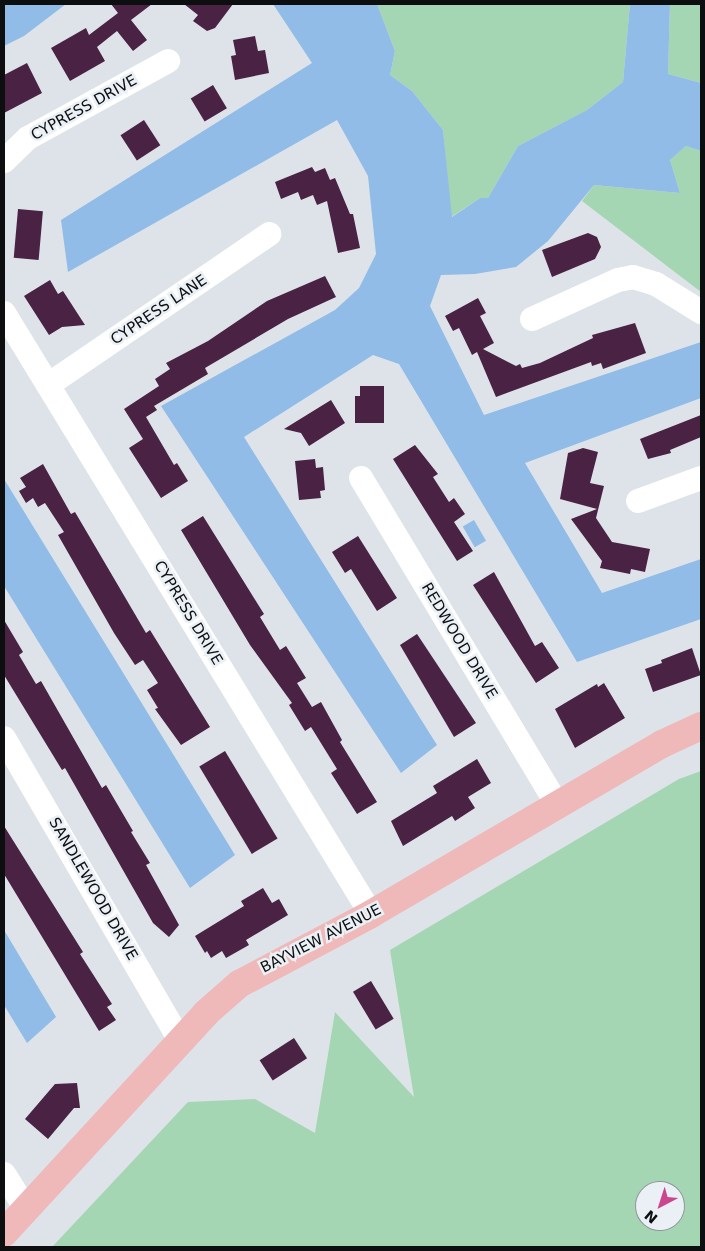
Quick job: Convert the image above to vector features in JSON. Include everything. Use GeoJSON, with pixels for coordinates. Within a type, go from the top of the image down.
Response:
{"type":"FeatureCollection","features":[{"type":"Feature","properties":{"kind":"main road","name":"BAYVIEW AVENUE"},"geometry":{"type":"LineString","coordinates":[[4,1233],[180,1041],[239,984],[473,857],[557,804],[662,744],[701,726]]}},
{"type":"Feature","properties":{"kind":"street","name":"CYPRESS DRIVE"},"geometry":{"type":"LineString","coordinates":[[4,161],[28,138],[168,61]]}},
{"type":"Feature","properties":{"kind":"street","name":"CYPRESS LANE"},"geometry":{"type":"LineString","coordinates":[[48,385],[269,234]]}},
{"type":"Feature","properties":{"kind":"street"},"geometry":{"type":"LineString","coordinates":[[532,319],[618,280],[633,277],[656,284],[701,312]]}},
{"type":"Feature","properties":{"kind":"street","name":"CYPRESS DRIVE"},"geometry":{"type":"LineString","coordinates":[[4,313],[371,914]]}},
{"type":"Feature","properties":{"kind":"street","name":"REDWOOD DRIVE"},"geometry":{"type":"LineString","coordinates":[[361,478],[557,804]]}},
{"type":"Feature","properties":{"kind":"street"},"geometry":{"type":"LineString","coordinates":[[638,501],[701,478]]}},
{"type":"Feature","properties":{"kind":"street","name":"SANDLEWOOD DRIVE"},"geometry":{"type":"LineString","coordinates":[[4,738],[180,1041]]}},
{"type":"Feature","properties":{"kind":"street"},"geometry":{"type":"LineString","coordinates":[[4,1174],[26,1209]]}},
{"type":"Feature","properties":{"kind":"green space"},"geometry":{"type":"Polygon","coordinates":[[[377,4],[630,4],[623,82],[587,110],[518,146],[488,198],[480,198],[451,217],[443,130],[412,91],[390,75],[395,51],[377,4]]]}},
{"type":"Feature","properties":{"kind":"green space"},"geometry":{"type":"Polygon","coordinates":[[[670,4],[701,4],[701,83],[668,74],[670,4]]]}},
{"type":"Feature","properties":{"kind":"green space"},"geometry":{"type":"Polygon","coordinates":[[[686,146],[701,151],[701,292],[582,201],[594,185],[680,193],[670,160],[686,146]]]}},
{"type":"Feature","properties":{"kind":"green space"},"geometry":{"type":"Polygon","coordinates":[[[701,771],[701,1247],[52,1247],[188,1102],[255,1099],[315,1133],[335,1012],[414,1097],[390,950],[679,779],[701,771]]]}},
{"type":"Feature","properties":{"kind":"water"},"geometry":{"type":"Polygon","coordinates":[[[4,4],[66,4],[24,36],[4,46],[4,4]]]}},
{"type":"Feature","properties":{"kind":"water"},"geometry":{"type":"Polygon","coordinates":[[[273,4],[377,4],[395,51],[390,75],[412,91],[443,130],[452,217],[480,198],[488,198],[518,146],[587,110],[623,82],[630,4],[670,4],[668,74],[701,83],[701,151],[686,146],[670,160],[680,193],[594,185],[548,241],[516,267],[475,274],[441,275],[430,306],[484,415],[701,342],[701,398],[525,463],[602,593],[701,559],[701,619],[577,662],[399,364],[373,355],[244,437],[437,745],[401,773],[161,406],[335,310],[359,288],[376,254],[368,176],[337,120],[68,272],[61,220],[312,63],[273,4]]]}},
{"type":"Feature","properties":{"kind":"water"},"geometry":{"type":"Polygon","coordinates":[[[4,479],[235,855],[190,888],[4,586],[4,479]]]}},
{"type":"Feature","properties":{"kind":"water"},"geometry":{"type":"Polygon","coordinates":[[[474,520],[486,541],[475,547],[463,526],[474,520]]]}},
{"type":"Feature","properties":{"kind":"water"},"geometry":{"type":"Polygon","coordinates":[[[4,930],[56,1017],[27,1043],[4,1005],[4,930]]]}},
{"type":"Feature","properties":{"kind":"building"},"geometry":{"type":"Polygon","coordinates":[[[111,4],[152,4],[131,20],[147,40],[133,51],[117,31],[97,47],[105,61],[70,81],[51,48],[86,28],[89,35],[118,13],[111,4]]]}},
{"type":"Feature","properties":{"kind":"building"},"geometry":{"type":"Polygon","coordinates":[[[184,4],[233,4],[215,28],[207,31],[193,21],[198,15],[184,4]]]}},
{"type":"Feature","properties":{"kind":"building"},"geometry":{"type":"Polygon","coordinates":[[[255,36],[258,51],[265,50],[269,73],[235,80],[231,56],[236,55],[233,40],[255,36]]]}},
{"type":"Feature","properties":{"kind":"building"},"geometry":{"type":"Polygon","coordinates":[[[27,63],[42,93],[4,113],[4,75],[27,63]]]}},
{"type":"Feature","properties":{"kind":"building"},"geometry":{"type":"Polygon","coordinates":[[[213,85],[227,108],[205,122],[191,98],[213,85]]]}},
{"type":"Feature","properties":{"kind":"building"},"geometry":{"type":"Polygon","coordinates":[[[144,120],[160,145],[137,160],[121,135],[144,120]]]}},
{"type":"Feature","properties":{"kind":"building"},"geometry":{"type":"Polygon","coordinates":[[[312,167],[315,172],[325,168],[330,180],[335,178],[350,214],[353,214],[360,248],[338,253],[327,201],[317,205],[313,195],[301,200],[298,192],[281,199],[275,182],[312,167]]]}},
{"type":"Feature","properties":{"kind":"building"},"geometry":{"type":"Polygon","coordinates":[[[18,209],[43,211],[39,260],[14,258],[18,209]]]}},
{"type":"Feature","properties":{"kind":"building"},"geometry":{"type":"Polygon","coordinates":[[[588,233],[597,237],[601,247],[595,259],[552,277],[542,250],[588,233]]]}},
{"type":"Feature","properties":{"kind":"building"},"geometry":{"type":"Polygon","coordinates":[[[325,276],[336,297],[288,319],[205,368],[208,374],[154,406],[157,410],[146,417],[174,465],[177,463],[188,481],[161,498],[129,448],[143,439],[124,409],[159,386],[155,379],[170,369],[166,363],[208,341],[267,301],[325,276]]]}},
{"type":"Feature","properties":{"kind":"building"},"geometry":{"type":"Polygon","coordinates":[[[50,280],[58,294],[63,291],[85,325],[62,327],[49,335],[24,296],[50,280]]]}},
{"type":"Feature","properties":{"kind":"building"},"geometry":{"type":"Polygon","coordinates":[[[478,298],[486,313],[480,316],[494,343],[483,349],[516,366],[520,364],[522,368],[540,363],[593,338],[592,335],[635,323],[646,353],[603,369],[601,363],[592,366],[591,362],[496,397],[477,352],[472,355],[459,328],[453,331],[445,316],[478,298]]]}},
{"type":"Feature","properties":{"kind":"building"},"geometry":{"type":"Polygon","coordinates":[[[360,386],[384,386],[384,423],[355,423],[355,396],[360,396],[360,386]]]}},
{"type":"Feature","properties":{"kind":"building"},"geometry":{"type":"Polygon","coordinates":[[[331,400],[345,423],[309,446],[301,433],[284,429],[331,400]]]}},
{"type":"Feature","properties":{"kind":"building"},"geometry":{"type":"Polygon","coordinates":[[[701,415],[701,437],[670,450],[671,453],[648,459],[640,439],[701,415]]]}},
{"type":"Feature","properties":{"kind":"building"},"geometry":{"type":"Polygon","coordinates":[[[415,445],[438,474],[433,477],[449,502],[454,498],[465,514],[454,522],[473,551],[457,561],[393,459],[415,445]]]}},
{"type":"Feature","properties":{"kind":"building"},"geometry":{"type":"Polygon","coordinates":[[[583,448],[598,452],[590,483],[604,486],[596,518],[612,542],[650,549],[645,572],[631,569],[630,574],[600,568],[602,561],[571,519],[597,509],[560,499],[568,453],[583,448]]]}},
{"type":"Feature","properties":{"kind":"building"},"geometry":{"type":"Polygon","coordinates":[[[315,459],[316,468],[323,467],[325,490],[320,491],[321,498],[299,500],[295,461],[315,459]]]}},
{"type":"Feature","properties":{"kind":"building"},"geometry":{"type":"Polygon","coordinates":[[[43,464],[71,514],[75,512],[146,633],[150,630],[210,727],[181,745],[155,709],[158,708],[147,690],[158,683],[143,660],[135,665],[114,633],[58,535],[64,532],[45,503],[38,507],[33,498],[26,503],[19,491],[26,487],[20,478],[43,464]]]}},
{"type":"Feature","properties":{"kind":"building"},"geometry":{"type":"Polygon","coordinates":[[[203,516],[264,614],[260,617],[280,650],[286,646],[306,678],[297,683],[312,707],[321,702],[342,740],[340,742],[377,802],[357,814],[331,773],[337,769],[311,727],[305,731],[289,705],[292,703],[250,645],[181,530],[203,516]]]}},
{"type":"Feature","properties":{"kind":"building"},"geometry":{"type":"Polygon","coordinates":[[[358,536],[397,598],[377,611],[351,569],[345,573],[332,552],[358,536]]]}},
{"type":"Feature","properties":{"kind":"building"},"geometry":{"type":"Polygon","coordinates":[[[494,572],[535,646],[542,642],[559,668],[536,683],[473,585],[494,572]]]}},
{"type":"Feature","properties":{"kind":"building"},"geometry":{"type":"Polygon","coordinates":[[[4,620],[23,652],[19,655],[36,684],[41,681],[102,788],[106,785],[150,863],[146,865],[179,925],[169,937],[153,923],[65,768],[62,770],[4,675],[4,620]]]}},
{"type":"Feature","properties":{"kind":"building"},"geometry":{"type":"Polygon","coordinates":[[[417,634],[476,723],[454,737],[400,645],[417,634]]]}},
{"type":"Feature","properties":{"kind":"building"},"geometry":{"type":"Polygon","coordinates":[[[692,648],[701,675],[653,692],[645,669],[662,663],[661,660],[692,648]]]}},
{"type":"Feature","properties":{"kind":"building"},"geometry":{"type":"Polygon","coordinates":[[[604,683],[625,718],[575,748],[555,709],[597,684],[598,687],[604,683]]]}},
{"type":"Feature","properties":{"kind":"building"},"geometry":{"type":"Polygon","coordinates":[[[225,751],[278,838],[252,854],[199,766],[225,751]]]}},
{"type":"Feature","properties":{"kind":"building"},"geometry":{"type":"Polygon","coordinates":[[[477,759],[491,783],[468,797],[475,808],[455,821],[452,816],[403,846],[391,821],[437,793],[433,786],[477,759]]]}},
{"type":"Feature","properties":{"kind":"building"},"geometry":{"type":"Polygon","coordinates":[[[4,826],[83,952],[80,954],[112,1004],[107,1007],[116,1020],[99,1031],[4,874],[4,826]]]}},
{"type":"Feature","properties":{"kind":"building"},"geometry":{"type":"Polygon","coordinates":[[[263,888],[272,903],[279,899],[288,915],[246,940],[249,945],[226,958],[222,951],[211,958],[207,951],[205,953],[195,936],[244,906],[241,901],[263,888]]]}},
{"type":"Feature","properties":{"kind":"building"},"geometry":{"type":"Polygon","coordinates":[[[371,981],[394,1019],[376,1030],[353,992],[371,981]]]}},
{"type":"Feature","properties":{"kind":"building"},"geometry":{"type":"Polygon","coordinates":[[[294,1038],[307,1058],[273,1080],[260,1060],[294,1038]]]}},
{"type":"Feature","properties":{"kind":"building"},"geometry":{"type":"Polygon","coordinates":[[[77,1083],[80,1108],[74,1108],[48,1139],[25,1119],[55,1084],[77,1083]]]}}]}
